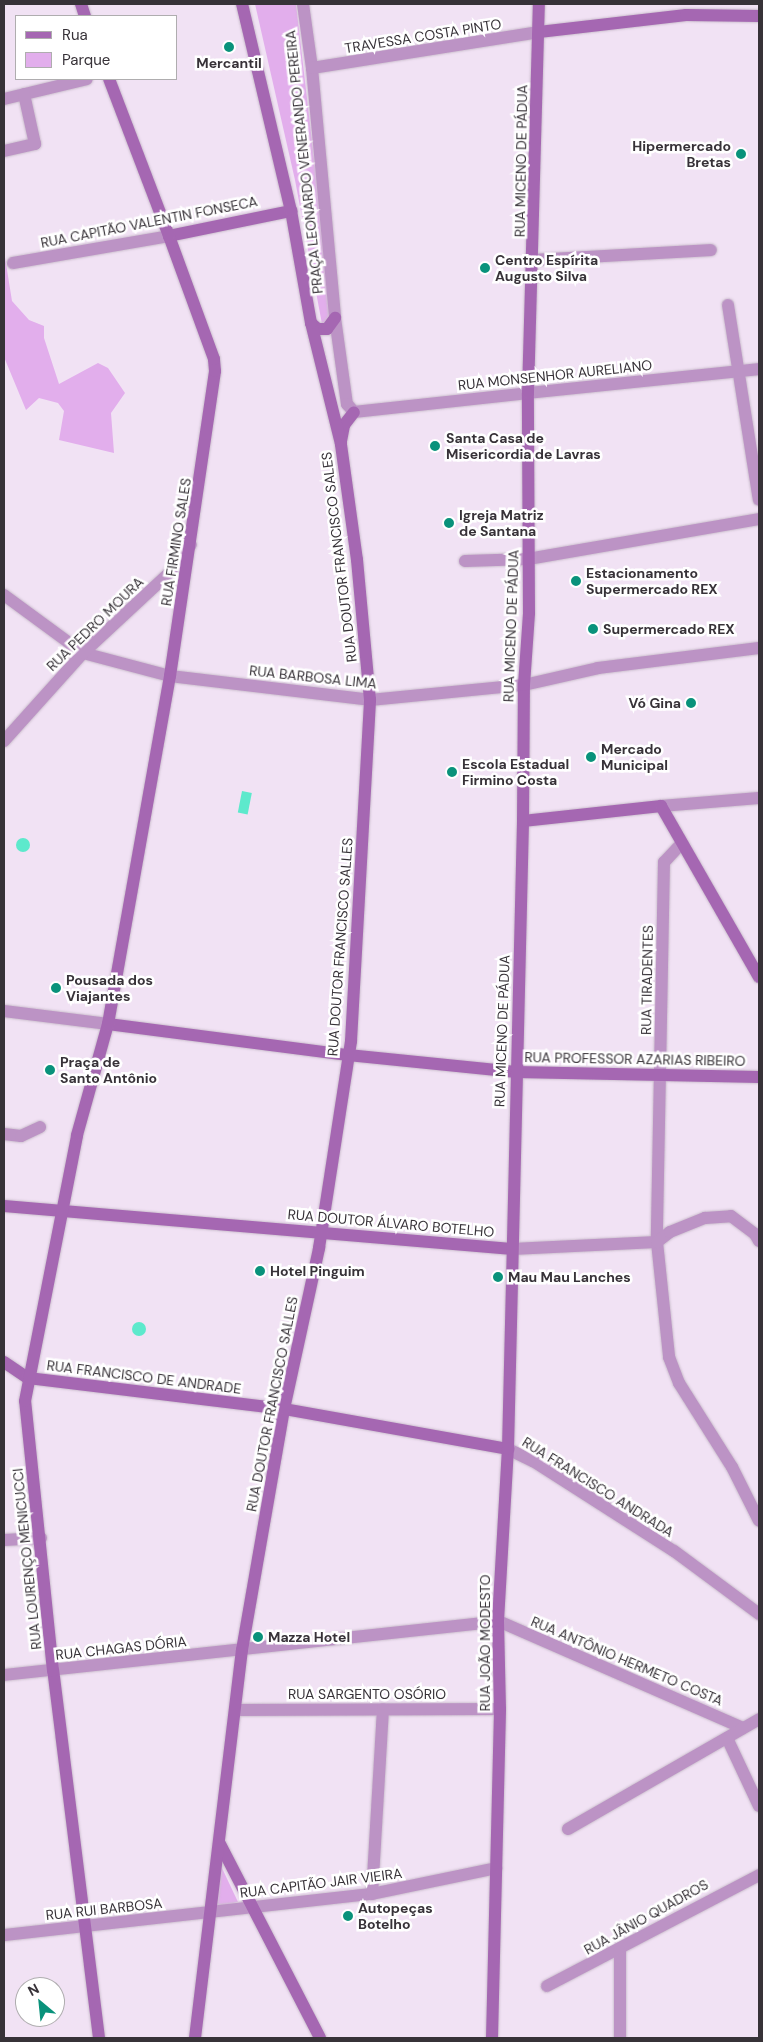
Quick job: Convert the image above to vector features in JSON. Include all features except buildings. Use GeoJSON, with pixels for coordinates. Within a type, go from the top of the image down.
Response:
{"type":"FeatureCollection","features":[{"type":"Feature","properties":{"kind":"main road","name":"PRAÇA LEONARDO VENERANDO PEREIRA"},"geometry":{"type":"LineString","coordinates":[[242,4],[291,211],[311,323]]}},
{"type":"Feature","properties":{"kind":"main road","name":"RUA MICENO DE PÁDUA"},"geometry":{"type":"LineString","coordinates":[[512,1249],[523,821],[524,685],[529,613],[528,393],[534,260],[539,4]]}},
{"type":"Feature","properties":{"kind":"main road"},"geometry":{"type":"LineString","coordinates":[[539,32],[686,15],[759,16]]}},
{"type":"Feature","properties":{"kind":"main road","name":"RUA FIRMINO SALES"},"geometry":{"type":"LineString","coordinates":[[108,1024],[186,582],[214,371],[214,359],[109,80]]}},
{"type":"Feature","properties":{"kind":"main road","name":"RUA CAPITÃO VALENTIN FONSECA"},"geometry":{"type":"LineString","coordinates":[[169,236],[291,211]]}},
{"type":"Feature","properties":{"kind":"main road"},"geometry":{"type":"LineString","coordinates":[[311,323],[318,330],[327,329],[335,318]]}},
{"type":"Feature","properties":{"kind":"main road","name":"RUA DOUTOR FRANCISCO SALES"},"geometry":{"type":"LineString","coordinates":[[311,323],[341,444],[356,551],[370,700]]}},
{"type":"Feature","properties":{"kind":"main road"},"geometry":{"type":"LineString","coordinates":[[341,444],[344,425],[354,412]]}},
{"type":"Feature","properties":{"kind":"main road","name":"RUA DOUTOR FRANCISCO SALLES"},"geometry":{"type":"LineString","coordinates":[[195,2038],[208,1912],[220,1844],[242,1650],[284,1409],[321,1230],[348,1055],[370,700]]}},
{"type":"Feature","properties":{"kind":"main road"},"geometry":{"type":"LineString","coordinates":[[523,821],[661,806],[681,844],[759,977]]}},
{"type":"Feature","properties":{"kind":"main road","name":"RUA PROFESSOR AZARIAS RIBEIRO"},"geometry":{"type":"LineString","coordinates":[[108,1024],[348,1055],[516,1072],[759,1077]]}},
{"type":"Feature","properties":{"kind":"main road","name":"RUA LOURENÇO MENICUCCI"},"geometry":{"type":"LineString","coordinates":[[99,2038],[53,1671],[26,1401],[28,1378],[77,1135],[108,1024]]}},
{"type":"Feature","properties":{"kind":"main road","name":"RUA DOUTOR ÁLVARO BOTELHO"},"geometry":{"type":"LineString","coordinates":[[4,1206],[321,1230],[512,1249]]}},
{"type":"Feature","properties":{"kind":"main road","name":"RUA JOÃO MODESTO"},"geometry":{"type":"LineString","coordinates":[[492,2038],[500,1709],[498,1621],[508,1449],[512,1249]]}},
{"type":"Feature","properties":{"kind":"main road","name":"RUA FRANCISCO DE ANDRADE"},"geometry":{"type":"LineString","coordinates":[[4,1362],[28,1378],[284,1409]]}},
{"type":"Feature","properties":{"kind":"main road","name":"RUA FRANCISCO ANDRADA"},"geometry":{"type":"LineString","coordinates":[[284,1409],[508,1449]]}},
{"type":"Feature","properties":{"kind":"main road"},"geometry":{"type":"LineString","coordinates":[[220,1844],[320,2038]]}},
{"type":"Feature","properties":{"kind":"street","name":"PRAÇA LEONARDO VENERANDO PEREIRA"},"geometry":{"type":"LineString","coordinates":[[303,4],[312,68],[335,318]]}},
{"type":"Feature","properties":{"kind":"street","name":"TRAVESSA COSTA PINTO"},"geometry":{"type":"LineString","coordinates":[[312,68],[539,32]]}},
{"type":"Feature","properties":{"kind":"street"},"geometry":{"type":"LineString","coordinates":[[4,98],[83,80]]}},
{"type":"Feature","properties":{"kind":"street"},"geometry":{"type":"LineString","coordinates":[[4,151],[35,144],[24,94]]}},
{"type":"Feature","properties":{"kind":"street","name":"RUA CAPITÃO VALENTIN FONSECA"},"geometry":{"type":"LineString","coordinates":[[13,263],[169,236]]}},
{"type":"Feature","properties":{"kind":"street"},"geometry":{"type":"LineString","coordinates":[[534,260],[711,250]]}},
{"type":"Feature","properties":{"kind":"street"},"geometry":{"type":"LineString","coordinates":[[728,305],[759,500]]}},
{"type":"Feature","properties":{"kind":"street"},"geometry":{"type":"LineString","coordinates":[[335,318],[347,404],[354,412]]}},
{"type":"Feature","properties":{"kind":"street","name":"RUA MONSENHOR AURELIANO"},"geometry":{"type":"LineString","coordinates":[[354,412],[759,369]]}},
{"type":"Feature","properties":{"kind":"street"},"geometry":{"type":"LineString","coordinates":[[465,561],[528,560],[759,518]]}},
{"type":"Feature","properties":{"kind":"street","name":"RUA PEDRO MOURA"},"geometry":{"type":"LineString","coordinates":[[4,742],[83,653],[168,574],[192,545]]}},
{"type":"Feature","properties":{"kind":"street"},"geometry":{"type":"LineString","coordinates":[[168,574],[177,574],[186,582]]}},
{"type":"Feature","properties":{"kind":"street","name":"RUA BARBOSA LIMA"},"geometry":{"type":"LineString","coordinates":[[4,595],[83,653],[170,676],[370,700],[524,685],[598,668],[759,648]]}},
{"type":"Feature","properties":{"kind":"street"},"geometry":{"type":"LineString","coordinates":[[661,806],[759,798]]}},
{"type":"Feature","properties":{"kind":"street","name":"RUA TIRADENTES"},"geometry":{"type":"LineString","coordinates":[[681,844],[664,862],[657,1242],[668,1357],[679,1383],[732,1467],[759,1521]]}},
{"type":"Feature","properties":{"kind":"street","name":"RUA PROFESSOR AZARIAS RIBEIRO"},"geometry":{"type":"LineString","coordinates":[[4,1011],[108,1024]]}},
{"type":"Feature","properties":{"kind":"street"},"geometry":{"type":"LineString","coordinates":[[4,1134],[21,1136],[40,1127]]}},
{"type":"Feature","properties":{"kind":"street","name":"RUA DOUTOR ÁLVARO BOTELHO"},"geometry":{"type":"LineString","coordinates":[[512,1249],[657,1242],[670,1232],[705,1218],[731,1216],[755,1234],[759,1242]]}},
{"type":"Feature","properties":{"kind":"street","name":"RUA FRANCISCO ANDRADA"},"geometry":{"type":"LineString","coordinates":[[508,1449],[533,1461],[674,1551],[759,1614]]}},
{"type":"Feature","properties":{"kind":"street"},"geometry":{"type":"LineString","coordinates":[[4,1540],[41,1538]]}},
{"type":"Feature","properties":{"kind":"street","name":"RUA CHAGAS DÓRIA"},"geometry":{"type":"LineString","coordinates":[[4,1675],[498,1621]]}},
{"type":"Feature","properties":{"kind":"street","name":"RUA ANTÔNIO HERMETO COSTA"},"geometry":{"type":"LineString","coordinates":[[498,1621],[743,1728]]}},
{"type":"Feature","properties":{"kind":"street"},"geometry":{"type":"LineString","coordinates":[[372,1894],[384,1709]]}},
{"type":"Feature","properties":{"kind":"street","name":"RUA SARGENTO OSÓRIO"},"geometry":{"type":"LineString","coordinates":[[235,1710],[500,1709]]}},
{"type":"Feature","properties":{"kind":"street"},"geometry":{"type":"LineString","coordinates":[[568,1829],[759,1719]]}},
{"type":"Feature","properties":{"kind":"street"},"geometry":{"type":"LineString","coordinates":[[727,1738],[759,1806]]}},
{"type":"Feature","properties":{"kind":"street","name":"RUA CAPITÃO JAIR VIEIRA"},"geometry":{"type":"LineString","coordinates":[[208,1912],[372,1894],[496,1868]]}},
{"type":"Feature","properties":{"kind":"street","name":"RUA JÂNIO QUADROS"},"geometry":{"type":"LineString","coordinates":[[547,1986],[620,1951],[716,1895],[759,1875]]}},
{"type":"Feature","properties":{"kind":"street","name":"RUA RUI BARBOSA"},"geometry":{"type":"LineString","coordinates":[[4,1935],[208,1912]]}},
{"type":"Feature","properties":{"kind":"street"},"geometry":{"type":"LineString","coordinates":[[620,1951],[620,2038]]}},
{"type":"Feature","properties":{"kind":"green space"},"geometry":{"type":"Polygon","coordinates":[[[255,4],[296,4],[333,321],[322,324],[295,180],[255,4]]]}},
{"type":"Feature","properties":{"kind":"green space"},"geometry":{"type":"Polygon","coordinates":[[[4,251],[12,301],[29,320],[44,326],[44,338],[59,384],[98,363],[108,368],[125,393],[111,413],[114,453],[59,440],[64,411],[58,403],[39,398],[26,410],[4,357],[4,251]]]}},
{"type":"Feature","properties":{"kind":"green space"},"geometry":{"type":"Polygon","coordinates":[[[221,1866],[238,1902],[216,1907],[221,1866]]]}},
{"type":"Feature","properties":{"kind":"shaded area"},"geometry":{"type":"Polygon","coordinates":[[[242,791],[252,793],[248,815],[238,813],[242,791]]]}},
{"type":"Feature","properties":{"kind":"shaded area"},"geometry":{"type":"Polygon","coordinates":[[[20,838],[26,838],[30,845],[26,852],[20,852],[16,848],[16,842],[20,838]]]}},
{"type":"Feature","properties":{"kind":"shaded area"},"geometry":{"type":"Polygon","coordinates":[[[136,1322],[142,1322],[146,1329],[142,1336],[136,1336],[132,1332],[132,1326],[136,1322]]]}},
{"type":"Feature","properties":{"kind":"place","name":"Mercantil"},"geometry":{"type":"Point","coordinates":[229,47]}},
{"type":"Feature","properties":{"kind":"place","name":"Hipermercado Bretas"},"geometry":{"type":"Point","coordinates":[741,154]}},
{"type":"Feature","properties":{"kind":"place","name":"Centro Espírita Augusto Silva"},"geometry":{"type":"Point","coordinates":[485,268]}},
{"type":"Feature","properties":{"kind":"place","name":"Santa Casa de Misericordia de Lavras"},"geometry":{"type":"Point","coordinates":[435,446]}},
{"type":"Feature","properties":{"kind":"place","name":"Igreja Matriz de Santana"},"geometry":{"type":"Point","coordinates":[449,523]}},
{"type":"Feature","properties":{"kind":"place","name":"Estacionamento Supermercado REX"},"geometry":{"type":"Point","coordinates":[576,581]}},
{"type":"Feature","properties":{"kind":"place","name":"Supermercado REX"},"geometry":{"type":"Point","coordinates":[593,629]}},
{"type":"Feature","properties":{"kind":"place","name":"Vó Gina"},"geometry":{"type":"Point","coordinates":[691,703]}},
{"type":"Feature","properties":{"kind":"place","name":"Mercado Municipal"},"geometry":{"type":"Point","coordinates":[591,757]}},
{"type":"Feature","properties":{"kind":"place","name":"Escola Estadual Firmino Costa"},"geometry":{"type":"Point","coordinates":[452,772]}},
{"type":"Feature","properties":{"kind":"place","name":"Pousada dos Viajantes"},"geometry":{"type":"Point","coordinates":[56,988]}},
{"type":"Feature","properties":{"kind":"place","name":"Praça de Santo Antônio"},"geometry":{"type":"Point","coordinates":[50,1070]}},
{"type":"Feature","properties":{"kind":"place","name":"Hotel Pinguim"},"geometry":{"type":"Point","coordinates":[260,1271]}},
{"type":"Feature","properties":{"kind":"place","name":"Mau Mau Lanches"},"geometry":{"type":"Point","coordinates":[498,1277]}},
{"type":"Feature","properties":{"kind":"place","name":"Mazza Hotel"},"geometry":{"type":"Point","coordinates":[258,1637]}},
{"type":"Feature","properties":{"kind":"place","name":"Autopeças Botelho"},"geometry":{"type":"Point","coordinates":[348,1916]}}]}
